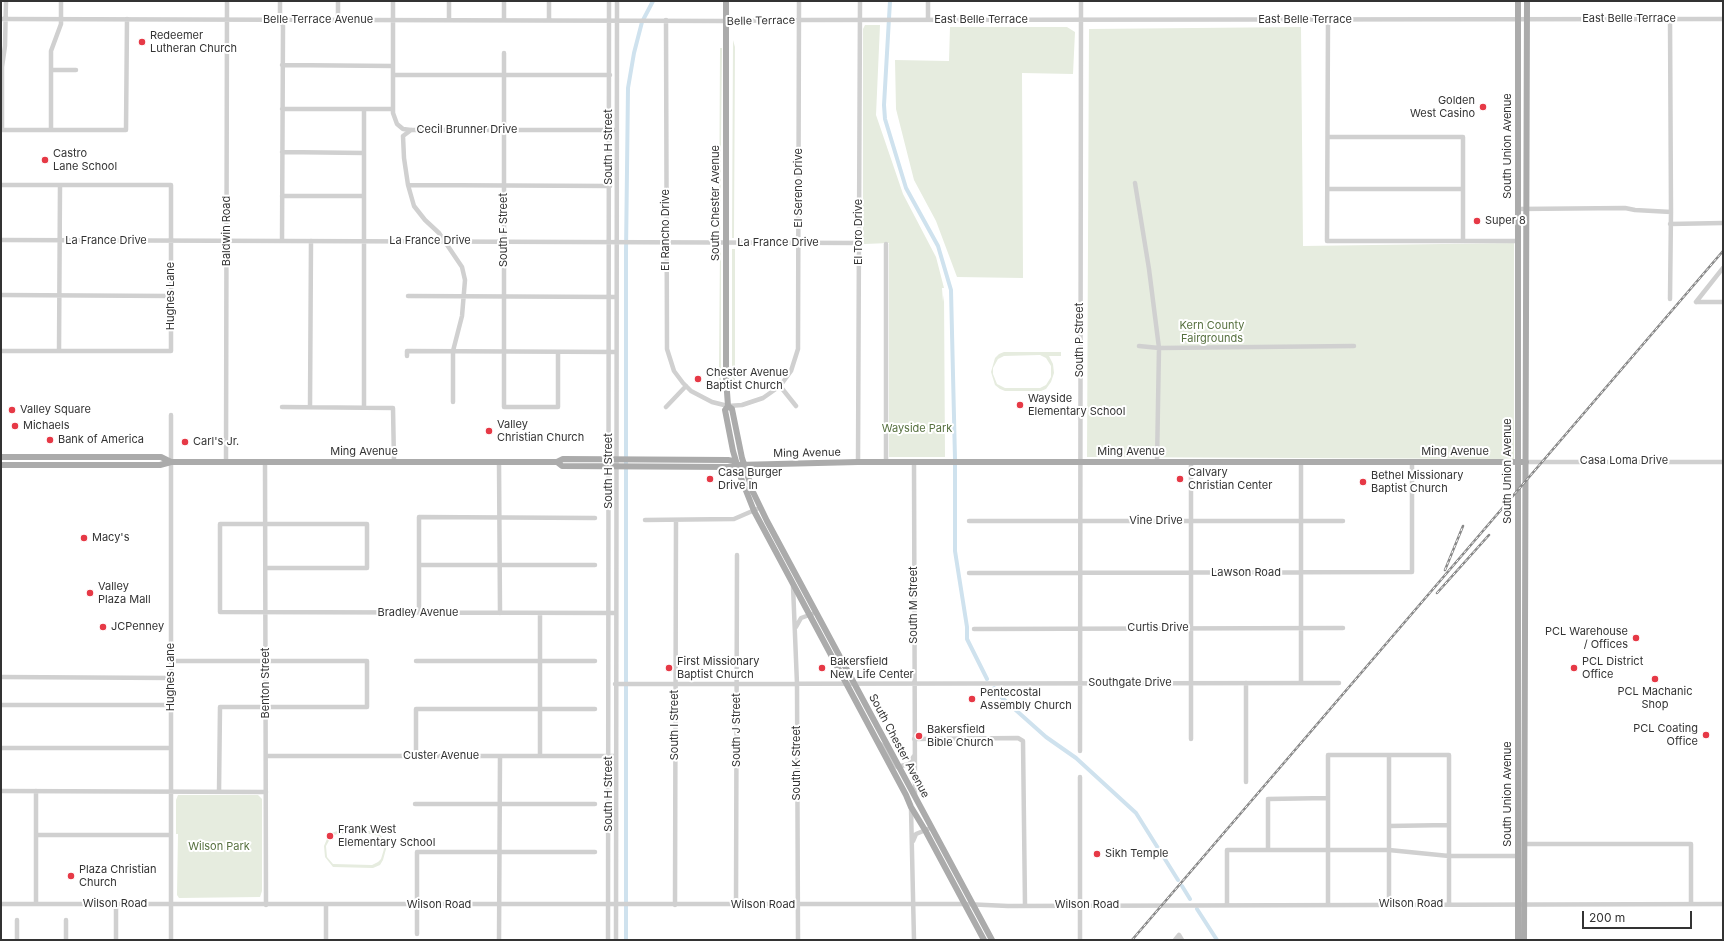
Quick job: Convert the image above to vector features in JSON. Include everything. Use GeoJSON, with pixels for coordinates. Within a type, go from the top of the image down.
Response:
{"type":"FeatureCollection","features":[{"type":"Feature","properties":{"kind":"main road","name":"South Chester Avenue"},"geometry":{"type":"LineString","coordinates":[[726,1],[726,378],[728,406],[725,410],[737,465],[754,511],[911,807],[925,830],[984,940]]}},
{"type":"Feature","properties":{"kind":"main road","name":"South Union Avenue"},"geometry":{"type":"LineString","coordinates":[[1518,1],[1518,856],[1524,940]]}},
{"type":"Feature","properties":{"kind":"main road","name":"South Union Avenue"},"geometry":{"type":"LineString","coordinates":[[1518,940],[1524,844],[1525,767],[1527,1]]}},
{"type":"Feature","properties":{"kind":"main road","name":"South Chester Avenue"},"geometry":{"type":"LineString","coordinates":[[728,406],[732,409],[744,465],[760,508],[992,940]]}},
{"type":"Feature","properties":{"kind":"main road","name":"Ming Avenue"},"geometry":{"type":"LineString","coordinates":[[1,457],[161,457],[171,462]]}},
{"type":"Feature","properties":{"kind":"main road"},"geometry":{"type":"LineString","coordinates":[[9,465],[25,462],[29,457]]}},
{"type":"Feature","properties":{"kind":"main road"},"geometry":{"type":"LineString","coordinates":[[93,465],[110,462],[113,457]]}},
{"type":"Feature","properties":{"kind":"main road","name":"Ming Avenue"},"geometry":{"type":"LineString","coordinates":[[1,465],[160,465],[171,462],[557,462],[562,459],[631,459],[728,460],[733,461],[737,465]]}},
{"type":"Feature","properties":{"kind":"main road","name":"Ming Avenue"},"geometry":{"type":"LineString","coordinates":[[557,462],[562,466],[732,467],[737,465],[858,462],[1526,462]]}},
{"type":"Feature","properties":{"kind":"main road"},"geometry":{"type":"LineString","coordinates":[[1518,528],[1521,533],[1522,565],[1525,567]]}},
{"type":"Feature","properties":{"kind":"main road"},"geometry":{"type":"LineString","coordinates":[[1518,574],[1522,583],[1522,604],[1525,612]]}},
{"type":"Feature","properties":{"kind":"main road"},"geometry":{"type":"LineString","coordinates":[[1518,619],[1520,619],[1521,622],[1521,646],[1525,654]]}},
{"type":"Feature","properties":{"kind":"main road"},"geometry":{"type":"LineString","coordinates":[[1518,664],[1521,667],[1525,690]]}},
{"type":"Feature","properties":{"kind":"main road"},"geometry":{"type":"LineString","coordinates":[[1518,697],[1521,701],[1521,725],[1525,728]]}},
{"type":"Feature","properties":{"kind":"main road"},"geometry":{"type":"LineString","coordinates":[[1518,730],[1521,734],[1521,762],[1525,767]]}},
{"type":"Feature","properties":{"kind":"street"},"geometry":{"type":"LineString","coordinates":[[6,1],[3,19],[6,46],[2,67],[2,130],[126,130],[127,19]]}},
{"type":"Feature","properties":{"kind":"street"},"geometry":{"type":"LineString","coordinates":[[51,130],[52,46],[59,30],[61,19],[61,1]]}},
{"type":"Feature","properties":{"kind":"street","name":"Baldwin Road"},"geometry":{"type":"LineString","coordinates":[[226,462],[227,1]]}},
{"type":"Feature","properties":{"kind":"street"},"geometry":{"type":"LineString","coordinates":[[280,1],[280,16],[282,20],[282,241]]}},
{"type":"Feature","properties":{"kind":"street"},"geometry":{"type":"LineString","coordinates":[[338,1],[338,20]]}},
{"type":"Feature","properties":{"kind":"street"},"geometry":{"type":"LineString","coordinates":[[282,109],[393,109],[393,1]]}},
{"type":"Feature","properties":{"kind":"street"},"geometry":{"type":"LineString","coordinates":[[449,1],[449,20]]}},
{"type":"Feature","properties":{"kind":"street"},"geometry":{"type":"LineString","coordinates":[[504,1],[504,20]]}},
{"type":"Feature","properties":{"kind":"street"},"geometry":{"type":"LineString","coordinates":[[549,1],[550,20]]}},
{"type":"Feature","properties":{"kind":"street","name":"South H Street"},"geometry":{"type":"LineString","coordinates":[[608,940],[609,1]]}},
{"type":"Feature","properties":{"kind":"street","name":"South H Street"},"geometry":{"type":"LineString","coordinates":[[616,940],[616,613],[618,467],[616,404],[617,1]]}},
{"type":"Feature","properties":{"kind":"street","name":"El Sereno Drive"},"geometry":{"type":"LineString","coordinates":[[728,406],[756,401],[780,386],[791,371],[798,349],[799,1]]}},
{"type":"Feature","properties":{"kind":"street","name":"El Toro Drive"},"geometry":{"type":"LineString","coordinates":[[858,462],[860,1]]}},
{"type":"Feature","properties":{"kind":"street"},"geometry":{"type":"LineString","coordinates":[[928,1],[928,20]]}},
{"type":"Feature","properties":{"kind":"street","name":"South P Street"},"geometry":{"type":"LineString","coordinates":[[1080,751],[1081,1]]}},
{"type":"Feature","properties":{"kind":"street","name":"Belle Terrace Avenue"},"geometry":{"type":"LineString","coordinates":[[3,19],[635,20]]}},
{"type":"Feature","properties":{"kind":"street"},"geometry":{"type":"LineString","coordinates":[[1670,19],[1670,299]]}},
{"type":"Feature","properties":{"kind":"street","name":"Belle Terrace"},"geometry":{"type":"LineString","coordinates":[[635,20],[726,22],[889,20]]}},
{"type":"Feature","properties":{"kind":"street","name":"El Rancho Drive"},"geometry":{"type":"LineString","coordinates":[[666,20],[667,349],[674,370],[686,386],[704,399],[728,406]]}},
{"type":"Feature","properties":{"kind":"street","name":"East Belle Terrace"},"geometry":{"type":"LineString","coordinates":[[889,20],[1723,20]]}},
{"type":"Feature","properties":{"kind":"street"},"geometry":{"type":"LineString","coordinates":[[1328,20],[1328,241],[1518,241]]}},
{"type":"Feature","properties":{"kind":"street","name":"South F Street"},"geometry":{"type":"LineString","coordinates":[[504,53],[504,407],[558,407],[558,352]]}},
{"type":"Feature","properties":{"kind":"street"},"geometry":{"type":"LineString","coordinates":[[282,65],[393,66]]}},
{"type":"Feature","properties":{"kind":"street"},"geometry":{"type":"LineString","coordinates":[[51,70],[76,70]]}},
{"type":"Feature","properties":{"kind":"street"},"geometry":{"type":"LineString","coordinates":[[393,75],[616,75]]}},
{"type":"Feature","properties":{"kind":"street"},"geometry":{"type":"LineString","coordinates":[[364,109],[364,407]]}},
{"type":"Feature","properties":{"kind":"street","name":"Cecil Brunner Drive"},"geometry":{"type":"LineString","coordinates":[[393,109],[393,116],[397,124],[404,129],[411,130],[616,130]]}},
{"type":"Feature","properties":{"kind":"street"},"geometry":{"type":"LineString","coordinates":[[411,130],[403,136],[405,167],[414,206],[425,220],[439,233],[462,267],[465,280],[462,316],[453,351],[453,402]]}},
{"type":"Feature","properties":{"kind":"street"},"geometry":{"type":"LineString","coordinates":[[1328,137],[1463,137],[1463,241]]}},
{"type":"Feature","properties":{"kind":"street"},"geometry":{"type":"LineString","coordinates":[[282,152],[364,153]]}},
{"type":"Feature","properties":{"kind":"street"},"geometry":{"type":"LineString","coordinates":[[1135,183],[1149,269],[1159,348],[1157,462]]}},
{"type":"Feature","properties":{"kind":"street"},"geometry":{"type":"LineString","coordinates":[[1,185],[60,185],[60,351],[1,351]]}},
{"type":"Feature","properties":{"kind":"street","name":"Hughes Lane"},"geometry":{"type":"LineString","coordinates":[[60,185],[171,186],[171,351],[60,351]]}},
{"type":"Feature","properties":{"kind":"street"},"geometry":{"type":"LineString","coordinates":[[408,185],[616,186]]}},
{"type":"Feature","properties":{"kind":"street"},"geometry":{"type":"LineString","coordinates":[[1328,189],[1463,189]]}},
{"type":"Feature","properties":{"kind":"street"},"geometry":{"type":"LineString","coordinates":[[282,196],[364,196]]}},
{"type":"Feature","properties":{"kind":"street"},"geometry":{"type":"LineString","coordinates":[[1518,209],[1625,208],[1634,210],[1671,212]]}},
{"type":"Feature","properties":{"kind":"street"},"geometry":{"type":"LineString","coordinates":[[1670,224],[1723,223]]}},
{"type":"Feature","properties":{"kind":"street","name":"La France Drive"},"geometry":{"type":"LineString","coordinates":[[1,240],[609,241],[616,243],[666,244],[859,243]]}},
{"type":"Feature","properties":{"kind":"street"},"geometry":{"type":"LineString","coordinates":[[310,407],[311,241]]}},
{"type":"Feature","properties":{"kind":"street"},"geometry":{"type":"LineString","coordinates":[[886,244],[886,462]]}},
{"type":"Feature","properties":{"kind":"street"},"geometry":{"type":"LineString","coordinates":[[1723,268],[1696,302],[1723,302]]}},
{"type":"Feature","properties":{"kind":"street"},"geometry":{"type":"LineString","coordinates":[[1,296],[170,296]]}},
{"type":"Feature","properties":{"kind":"street"},"geometry":{"type":"LineString","coordinates":[[408,296],[616,297]]}},
{"type":"Feature","properties":{"kind":"street"},"geometry":{"type":"LineString","coordinates":[[1139,346],[1159,348],[1354,346]]}},
{"type":"Feature","properties":{"kind":"street"},"geometry":{"type":"LineString","coordinates":[[407,356],[407,351],[616,352]]}},
{"type":"Feature","properties":{"kind":"street"},"geometry":{"type":"LineString","coordinates":[[609,379],[613,385],[616,404]]}},
{"type":"Feature","properties":{"kind":"street"},"geometry":{"type":"LineString","coordinates":[[666,407],[686,386]]}},
{"type":"Feature","properties":{"kind":"street"},"geometry":{"type":"LineString","coordinates":[[780,386],[796,406]]}},
{"type":"Feature","properties":{"kind":"street"},"geometry":{"type":"LineString","coordinates":[[282,407],[393,408],[394,462]]}},
{"type":"Feature","properties":{"kind":"street","name":"Hughes Lane"},"geometry":{"type":"LineString","coordinates":[[171,415],[171,940]]}},
{"type":"Feature","properties":{"kind":"street","name":"Benton Street"},"geometry":{"type":"LineString","coordinates":[[265,462],[266,905]]}},
{"type":"Feature","properties":{"kind":"street"},"geometry":{"type":"LineString","coordinates":[[499,462],[500,613]]}},
{"type":"Feature","properties":{"kind":"street","name":"South M Street"},"geometry":{"type":"LineString","coordinates":[[914,462],[914,794]]}},
{"type":"Feature","properties":{"kind":"street"},"geometry":{"type":"LineString","coordinates":[[1190,739],[1191,462]]}},
{"type":"Feature","properties":{"kind":"street"},"geometry":{"type":"LineString","coordinates":[[1301,462],[1301,683]]}},
{"type":"Feature","properties":{"kind":"street","name":"Lawson Road"},"geometry":{"type":"LineString","coordinates":[[970,573],[1412,572],[1412,462]]}},
{"type":"Feature","properties":{"kind":"street","name":"Casa Loma Drive"},"geometry":{"type":"LineString","coordinates":[[1526,462],[1723,462]]}},
{"type":"Feature","properties":{"kind":"street"},"geometry":{"type":"LineString","coordinates":[[645,520],[734,519],[760,508]]}},
{"type":"Feature","properties":{"kind":"street"},"geometry":{"type":"LineString","coordinates":[[419,612],[419,518],[595,518]]}},
{"type":"Feature","properties":{"kind":"street","name":"South I Street"},"geometry":{"type":"LineString","coordinates":[[675,905],[676,520]]}},
{"type":"Feature","properties":{"kind":"street","name":"Vine Drive"},"geometry":{"type":"LineString","coordinates":[[970,521],[1343,521]]}},
{"type":"Feature","properties":{"kind":"street","name":"Bradley Avenue"},"geometry":{"type":"LineString","coordinates":[[266,524],[220,524],[220,612],[616,613]]}},
{"type":"Feature","properties":{"kind":"street"},"geometry":{"type":"LineString","coordinates":[[266,524],[367,524],[367,568],[266,568]]}},
{"type":"Feature","properties":{"kind":"street","name":"South J Street"},"geometry":{"type":"LineString","coordinates":[[736,905],[737,555]]}},
{"type":"Feature","properties":{"kind":"street"},"geometry":{"type":"LineString","coordinates":[[419,565],[595,566]]}},
{"type":"Feature","properties":{"kind":"street","name":"South K Street"},"geometry":{"type":"LineString","coordinates":[[793,586],[797,684],[798,940]]}},
{"type":"Feature","properties":{"kind":"street"},"geometry":{"type":"LineString","coordinates":[[540,613],[540,756]]}},
{"type":"Feature","properties":{"kind":"street"},"geometry":{"type":"LineString","coordinates":[[795,630],[797,622],[801,618],[816,613]]}},
{"type":"Feature","properties":{"kind":"street","name":"Curtis Drive"},"geometry":{"type":"LineString","coordinates":[[974,628],[1343,628]]}},
{"type":"Feature","properties":{"kind":"street"},"geometry":{"type":"LineString","coordinates":[[171,661],[366,661],[366,707],[220,707],[220,792]]}},
{"type":"Feature","properties":{"kind":"street"},"geometry":{"type":"LineString","coordinates":[[416,661],[595,661]]}},
{"type":"Feature","properties":{"kind":"street"},"geometry":{"type":"LineString","coordinates":[[1,677],[171,678]]}},
{"type":"Feature","properties":{"kind":"street"},"geometry":{"type":"LineString","coordinates":[[1246,683],[1246,782]]}},
{"type":"Feature","properties":{"kind":"street","name":"Southgate Drive"},"geometry":{"type":"LineString","coordinates":[[608,684],[1339,683]]}},
{"type":"Feature","properties":{"kind":"street"},"geometry":{"type":"LineString","coordinates":[[1,705],[171,705]]}},
{"type":"Feature","properties":{"kind":"street"},"geometry":{"type":"LineString","coordinates":[[416,756],[416,709],[595,709]]}},
{"type":"Feature","properties":{"kind":"street"},"geometry":{"type":"LineString","coordinates":[[914,739],[1018,738],[1023,741],[1024,905]]}},
{"type":"Feature","properties":{"kind":"street"},"geometry":{"type":"LineString","coordinates":[[877,741],[886,749],[895,766],[900,767],[909,764],[914,754]]}},
{"type":"Feature","properties":{"kind":"street"},"geometry":{"type":"LineString","coordinates":[[1,748],[171,748]]}},
{"type":"Feature","properties":{"kind":"street"},"geometry":{"type":"LineString","coordinates":[[1328,904],[1328,755],[1449,755],[1449,904]]}},
{"type":"Feature","properties":{"kind":"street"},"geometry":{"type":"LineString","coordinates":[[1388,904],[1389,755]]}},
{"type":"Feature","properties":{"kind":"street","name":"Custer Avenue"},"geometry":{"type":"LineString","coordinates":[[266,756],[616,756]]}},
{"type":"Feature","properties":{"kind":"street"},"geometry":{"type":"LineString","coordinates":[[499,940],[500,756]]}},
{"type":"Feature","properties":{"kind":"street"},"geometry":{"type":"LineString","coordinates":[[893,772],[899,773],[908,788],[914,794]]}},
{"type":"Feature","properties":{"kind":"street"},"geometry":{"type":"LineString","coordinates":[[1080,777],[1080,940]]}},
{"type":"Feature","properties":{"kind":"street"},"geometry":{"type":"LineString","coordinates":[[1,791],[266,792]]}},
{"type":"Feature","properties":{"kind":"street"},"geometry":{"type":"LineString","coordinates":[[36,791],[36,904]]}},
{"type":"Feature","properties":{"kind":"street"},"geometry":{"type":"LineString","coordinates":[[1268,850],[1268,798],[1328,798]]}},
{"type":"Feature","properties":{"kind":"street"},"geometry":{"type":"LineString","coordinates":[[415,804],[595,804]]}},
{"type":"Feature","properties":{"kind":"street"},"geometry":{"type":"LineString","coordinates":[[911,807],[914,940]]}},
{"type":"Feature","properties":{"kind":"street"},"geometry":{"type":"LineString","coordinates":[[1389,826],[1449,825]]}},
{"type":"Feature","properties":{"kind":"street"},"geometry":{"type":"LineString","coordinates":[[912,845],[916,834],[932,828]]}},
{"type":"Feature","properties":{"kind":"street"},"geometry":{"type":"LineString","coordinates":[[36,835],[171,835]]}},
{"type":"Feature","properties":{"kind":"street"},"geometry":{"type":"LineString","coordinates":[[1524,844],[1691,844],[1691,904]]}},
{"type":"Feature","properties":{"kind":"street"},"geometry":{"type":"LineString","coordinates":[[1227,905],[1227,850],[1389,850],[1449,856],[1518,856]]}},
{"type":"Feature","properties":{"kind":"street"},"geometry":{"type":"LineString","coordinates":[[417,934],[417,852],[595,852]]}},
{"type":"Feature","properties":{"kind":"street","name":"Wilson Road"},"geometry":{"type":"LineString","coordinates":[[1,904],[1723,904]]}},
{"type":"Feature","properties":{"kind":"street"},"geometry":{"type":"LineString","coordinates":[[116,904],[116,940]]}},
{"type":"Feature","properties":{"kind":"street"},"geometry":{"type":"LineString","coordinates":[[326,905],[326,940]]}},
{"type":"Feature","properties":{"kind":"street"},"geometry":{"type":"LineString","coordinates":[[17,920],[17,940]]}},
{"type":"Feature","properties":{"kind":"street"},"geometry":{"type":"LineString","coordinates":[[66,920],[66,940]]}},
{"type":"Feature","properties":{"kind":"street"},"geometry":{"type":"LineString","coordinates":[[1174,940],[1179,935],[1182,940]]}},
{"type":"Feature","properties":{"kind":"green space","name":"Wayside Park"},"geometry":{"type":"Polygon","coordinates":[[[865,25],[880,25],[876,115],[903,194],[936,257],[944,288],[942,288],[943,302],[944,295],[945,457],[889,457],[889,243],[864,244],[863,238],[863,29],[865,25]]]}},
{"type":"Feature","properties":{"kind":"green space"},"geometry":{"type":"Polygon","coordinates":[[[950,27],[1067,27],[1075,32],[1073,74],[1022,73],[1023,278],[957,277],[936,221],[914,180],[896,109],[895,60],[949,61],[950,27]]]}},
{"type":"Feature","properties":{"kind":"green space","name":"Kern County Fairgrounds"},"geometry":{"type":"Polygon","coordinates":[[[1301,27],[1303,246],[1514,243],[1514,459],[1087,457],[1089,29],[1301,27]]]}},
{"type":"Feature","properties":{"kind":"green space"},"geometry":{"type":"Polygon","coordinates":[[[733,40],[735,47],[734,238],[732,238],[733,40]]]}},
{"type":"Feature","properties":{"kind":"green space"},"geometry":{"type":"Polygon","coordinates":[[[720,48],[722,48],[719,238],[720,48]]]}},
{"type":"Feature","properties":{"kind":"green space"},"geometry":{"type":"Polygon","coordinates":[[[720,248],[721,385],[719,385],[719,365],[720,248]]]}},
{"type":"Feature","properties":{"kind":"green space"},"geometry":{"type":"Polygon","coordinates":[[[732,249],[735,249],[735,390],[733,390],[732,376],[732,249]]]}},
{"type":"Feature","properties":{"kind":"green space"},"geometry":{"type":"Polygon","coordinates":[[[1004,352],[1061,352],[1061,356],[1049,356],[1053,364],[1054,373],[1051,382],[1046,389],[1041,391],[1005,391],[995,385],[991,372],[995,358],[1004,352]],[[1040,355],[1004,356],[998,359],[993,368],[993,374],[997,384],[1005,388],[1040,388],[1046,385],[1051,377],[1051,366],[1046,358],[1040,355]]]}},
{"type":"Feature","properties":{"kind":"green space","name":"Wilson Park"},"geometry":{"type":"Polygon","coordinates":[[[178,795],[258,795],[262,799],[262,891],[260,897],[179,898],[177,895],[178,834],[176,834],[176,800],[178,795]]]}},
{"type":"Feature","properties":{"kind":"green space"},"geometry":{"type":"Polygon","coordinates":[[[337,831],[372,831],[379,834],[383,838],[386,849],[383,860],[380,865],[373,868],[333,867],[325,857],[324,846],[329,834],[337,831]],[[337,834],[331,837],[326,846],[327,857],[333,864],[372,865],[378,862],[381,859],[384,849],[383,844],[378,836],[372,834],[337,834]]]}},
{"type":"Feature","properties":{"kind":"waterway"},"geometry":{"type":"LineString","coordinates":[[626,940],[626,252],[628,88],[634,53],[642,22],[653,1]]}},
{"type":"Feature","properties":{"kind":"waterway"},"geometry":{"type":"LineString","coordinates":[[890,1],[884,105],[885,119],[906,188],[938,246],[951,290],[955,459]]}},
{"type":"Feature","properties":{"kind":"waterway"},"geometry":{"type":"LineString","coordinates":[[955,465],[955,551],[967,627],[967,639],[987,679]]}},
{"type":"Feature","properties":{"kind":"waterway"},"geometry":{"type":"LineString","coordinates":[[994,688],[1000,696],[1046,737],[1076,758],[1136,813],[1178,880]]}},
{"type":"Feature","properties":{"kind":"waterway"},"geometry":{"type":"LineString","coordinates":[[1182,886],[1190,899]]}},
{"type":"Feature","properties":{"kind":"waterway"},"geometry":{"type":"LineString","coordinates":[[1197,909],[1217,940]]}},
{"type":"Feature","properties":{"kind":"railway"},"geometry":{"type":"LineString","coordinates":[[1132,940],[1723,251]]}},
{"type":"Feature","properties":{"kind":"railway"},"geometry":{"type":"LineString","coordinates":[[1445,570],[1463,526]]}},
{"type":"Feature","properties":{"kind":"railway"},"geometry":{"type":"LineString","coordinates":[[1437,593],[1489,535]]}},
{"type":"Feature","properties":{"kind":"place","name":"Redeemer Lutheran Church"},"geometry":{"type":"Point","coordinates":[142,42]}},
{"type":"Feature","properties":{"kind":"place","name":"Golden West Casino"},"geometry":{"type":"Point","coordinates":[1483,107]}},
{"type":"Feature","properties":{"kind":"place","name":"Castro Lane School"},"geometry":{"type":"Point","coordinates":[45,160]}},
{"type":"Feature","properties":{"kind":"place","name":"Super 8"},"geometry":{"type":"Point","coordinates":[1477,221]}},
{"type":"Feature","properties":{"kind":"place","name":"Chester Avenue Baptist Church"},"geometry":{"type":"Point","coordinates":[698,379]}},
{"type":"Feature","properties":{"kind":"place","name":"Wayside Elementary School"},"geometry":{"type":"Point","coordinates":[1020,405]}},
{"type":"Feature","properties":{"kind":"place","name":"Valley Square"},"geometry":{"type":"Point","coordinates":[12,410]}},
{"type":"Feature","properties":{"kind":"place","name":"Michaels"},"geometry":{"type":"Point","coordinates":[15,426]}},
{"type":"Feature","properties":{"kind":"place","name":"Valley Christian Church"},"geometry":{"type":"Point","coordinates":[489,431]}},
{"type":"Feature","properties":{"kind":"place","name":"Bank of America"},"geometry":{"type":"Point","coordinates":[50,440]}},
{"type":"Feature","properties":{"kind":"place","name":"Carl's Jr."},"geometry":{"type":"Point","coordinates":[185,442]}},
{"type":"Feature","properties":{"kind":"place","name":"Casa Burger Drive In"},"geometry":{"type":"Point","coordinates":[710,479]}},
{"type":"Feature","properties":{"kind":"place","name":"Calvary Christian Center"},"geometry":{"type":"Point","coordinates":[1180,479]}},
{"type":"Feature","properties":{"kind":"place","name":"Bethel Missionary Baptist Church"},"geometry":{"type":"Point","coordinates":[1363,482]}},
{"type":"Feature","properties":{"kind":"place","name":"Macy's"},"geometry":{"type":"Point","coordinates":[84,538]}},
{"type":"Feature","properties":{"kind":"place","name":"Valley Plaza Mall"},"geometry":{"type":"Point","coordinates":[90,593]}},
{"type":"Feature","properties":{"kind":"place","name":"JCPenney"},"geometry":{"type":"Point","coordinates":[103,627]}},
{"type":"Feature","properties":{"kind":"place","name":"PCL Warehouse / Offices"},"geometry":{"type":"Point","coordinates":[1636,638]}},
{"type":"Feature","properties":{"kind":"place","name":"First Missionary Baptist Church"},"geometry":{"type":"Point","coordinates":[669,668]}},
{"type":"Feature","properties":{"kind":"place","name":"Bakersfield New Life Center"},"geometry":{"type":"Point","coordinates":[822,668]}},
{"type":"Feature","properties":{"kind":"place","name":"PCL District Office"},"geometry":{"type":"Point","coordinates":[1574,668]}},
{"type":"Feature","properties":{"kind":"place","name":"PCL Machanic Shop"},"geometry":{"type":"Point","coordinates":[1655,679]}},
{"type":"Feature","properties":{"kind":"place","name":"Pentecostal Assembly Church"},"geometry":{"type":"Point","coordinates":[972,699]}},
{"type":"Feature","properties":{"kind":"place","name":"PCL Coating Office"},"geometry":{"type":"Point","coordinates":[1706,735]}},
{"type":"Feature","properties":{"kind":"place","name":"Bakersfield Bible Church"},"geometry":{"type":"Point","coordinates":[919,736]}},
{"type":"Feature","properties":{"kind":"place","name":"Frank West Elementary School"},"geometry":{"type":"Point","coordinates":[330,836]}},
{"type":"Feature","properties":{"kind":"place","name":"Sikh Temple"},"geometry":{"type":"Point","coordinates":[1097,854]}},
{"type":"Feature","properties":{"kind":"place","name":"Plaza Christian Church"},"geometry":{"type":"Point","coordinates":[71,876]}}]}
